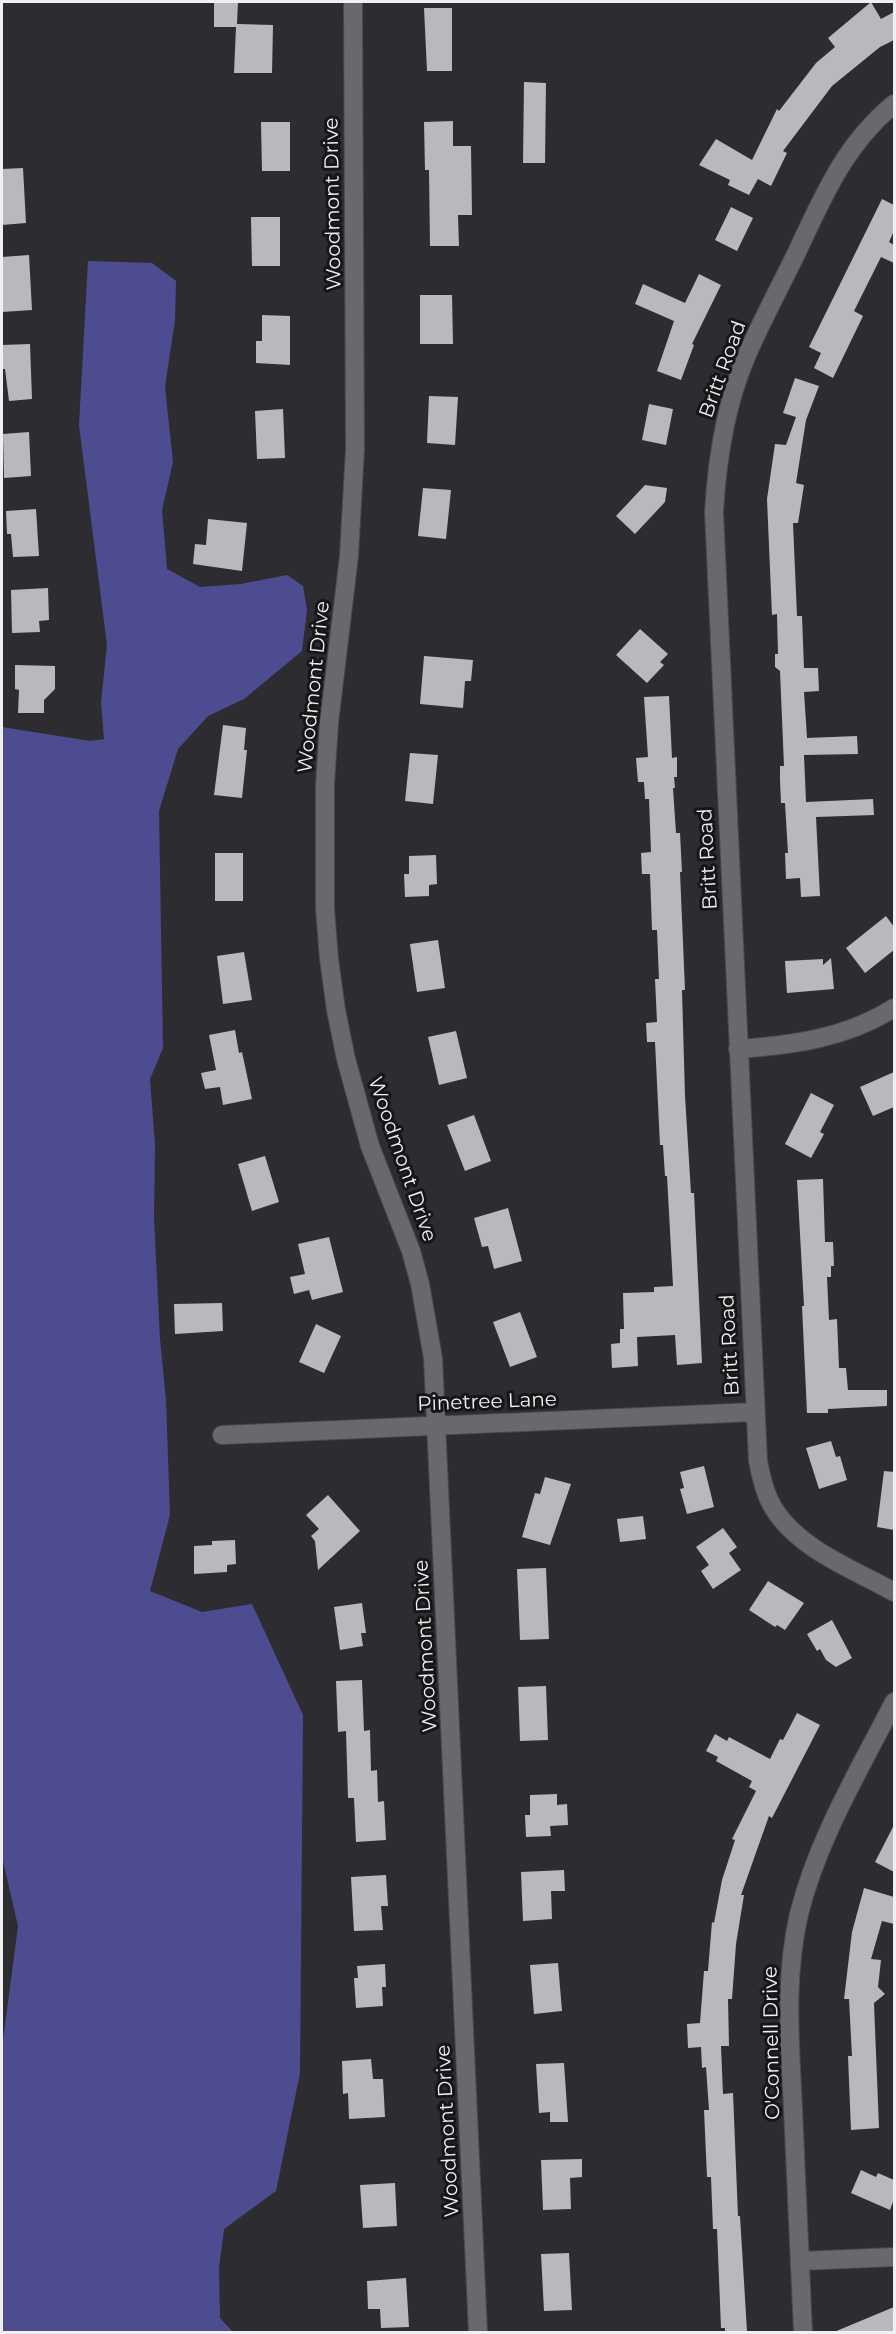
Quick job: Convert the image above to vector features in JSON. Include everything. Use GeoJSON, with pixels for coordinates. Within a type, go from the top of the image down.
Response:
{"type":"FeatureCollection","features":[{"type":"Feature","properties":{"kind":"street","name":"Woodmont Drive"},"geometry":{"type":"LineString","coordinates":[[352,2],[355,449],[349,556],[329,723],[325,785],[325,908],[329,959],[346,1059],[370,1146],[411,1251],[426,1308],[433,1358],[438,1425],[478,2332]]}},
{"type":"Feature","properties":{"kind":"street","name":"Britt Road"},"geometry":{"type":"LineString","coordinates":[[894,104],[863,134],[843,160],[746,358],[729,408],[718,459],[714,512],[755,1412],[760,1468],[773,1508],[791,1529],[813,1548],[894,1592]]}},
{"type":"Feature","properties":{"kind":"street"},"geometry":{"type":"LineString","coordinates":[[738,1048],[808,1042],[836,1035],[862,1025],[894,1008]]}},
{"type":"Feature","properties":{"kind":"street","name":"Pinetree Lane"},"geometry":{"type":"LineString","coordinates":[[222,1434],[755,1412]]}},
{"type":"Feature","properties":{"kind":"street","name":"O'Connell Drive"},"geometry":{"type":"LineString","coordinates":[[803,2332],[789,2020],[794,1941],[806,1889],[825,1839],[894,1702]]}},
{"type":"Feature","properties":{"kind":"street"},"geometry":{"type":"LineString","coordinates":[[800,2261],[894,2257]]}},
{"type":"Feature","properties":{"kind":"shaded area"},"geometry":{"type":"Polygon","coordinates":[[[88,261],[152,263],[176,281],[175,320],[165,387],[173,462],[162,510],[167,569],[200,587],[241,584],[287,575],[303,586],[307,610],[302,651],[244,699],[208,716],[178,749],[159,811],[163,1048],[150,1079],[155,1145],[154,1218],[160,1339],[166,1400],[170,1515],[150,1591],[202,1612],[252,1604],[303,1715],[300,2073],[276,2191],[224,2229],[219,2268],[220,2318],[233,2332],[2,2332],[2,2048],[18,1926],[2,1857],[2,727],[90,741],[104,739],[101,702],[107,645],[79,425],[88,261]]]}},
{"type":"Feature","properties":{"kind":"building"},"geometry":{"type":"Polygon","coordinates":[[[214,2],[238,2],[237,24],[273,25],[272,73],[234,73],[236,27],[214,27],[214,2]]]}},
{"type":"Feature","properties":{"kind":"building"},"geometry":{"type":"Polygon","coordinates":[[[871,2],[881,19],[894,12],[894,40],[880,47],[832,86],[783,151],[787,153],[771,186],[758,179],[749,195],[728,185],[730,180],[699,165],[716,139],[752,160],[777,109],[779,111],[816,63],[835,47],[828,38],[871,2]]]}},
{"type":"Feature","properties":{"kind":"building"},"geometry":{"type":"Polygon","coordinates":[[[424,8],[452,8],[452,71],[427,71],[424,8]]]}},
{"type":"Feature","properties":{"kind":"building"},"geometry":{"type":"Polygon","coordinates":[[[524,82],[546,83],[545,163],[523,163],[524,82]]]}},
{"type":"Feature","properties":{"kind":"building"},"geometry":{"type":"Polygon","coordinates":[[[453,121],[453,146],[471,146],[472,215],[458,215],[459,246],[430,246],[429,170],[425,170],[424,122],[453,121]]]}},
{"type":"Feature","properties":{"kind":"building"},"geometry":{"type":"Polygon","coordinates":[[[261,122],[290,122],[290,171],[262,171],[261,122]]]}},
{"type":"Feature","properties":{"kind":"building"},"geometry":{"type":"Polygon","coordinates":[[[23,168],[26,223],[2,225],[2,169],[23,168]]]}},
{"type":"Feature","properties":{"kind":"building"},"geometry":{"type":"Polygon","coordinates":[[[882,199],[894,205],[894,231],[889,242],[894,245],[894,263],[881,257],[854,311],[863,316],[833,378],[814,368],[821,353],[809,347],[882,199]]]}},
{"type":"Feature","properties":{"kind":"building"},"geometry":{"type":"Polygon","coordinates":[[[731,207],[753,218],[737,251],[715,240],[731,207]]]}},
{"type":"Feature","properties":{"kind":"building"},"geometry":{"type":"Polygon","coordinates":[[[251,217],[280,217],[280,266],[252,266],[251,217]]]}},
{"type":"Feature","properties":{"kind":"building"},"geometry":{"type":"Polygon","coordinates":[[[29,255],[32,310],[2,312],[2,257],[29,255]]]}},
{"type":"Feature","properties":{"kind":"building"},"geometry":{"type":"Polygon","coordinates":[[[699,274],[721,285],[692,344],[694,345],[681,380],[657,371],[674,321],[635,304],[643,284],[685,303],[699,274]]]}},
{"type":"Feature","properties":{"kind":"building"},"geometry":{"type":"Polygon","coordinates":[[[420,295],[452,295],[453,344],[420,344],[420,295]]]}},
{"type":"Feature","properties":{"kind":"building"},"geometry":{"type":"Polygon","coordinates":[[[262,315],[290,316],[290,365],[256,363],[256,341],[262,341],[262,315]]]}},
{"type":"Feature","properties":{"kind":"building"},"geometry":{"type":"Polygon","coordinates":[[[30,344],[32,399],[9,401],[5,369],[2,369],[2,345],[30,344]]]}},
{"type":"Feature","properties":{"kind":"building"},"geometry":{"type":"Polygon","coordinates":[[[795,378],[819,386],[806,420],[796,483],[804,485],[798,523],[793,523],[797,616],[802,616],[804,668],[818,668],[819,691],[804,692],[807,738],[857,736],[858,754],[804,755],[806,802],[873,799],[874,815],[816,817],[820,896],[801,897],[800,878],[786,879],[785,853],[788,853],[785,803],[781,803],[780,780],[780,766],[784,766],[780,671],[775,667],[775,654],[778,654],[777,614],[772,615],[767,499],[775,444],[786,445],[796,417],[783,413],[795,378]]]}},
{"type":"Feature","properties":{"kind":"building"},"geometry":{"type":"Polygon","coordinates":[[[429,396],[458,397],[455,445],[427,443],[429,396]]]}},
{"type":"Feature","properties":{"kind":"building"},"geometry":{"type":"Polygon","coordinates":[[[649,404],[673,409],[666,445],[642,440],[649,404]]]}},
{"type":"Feature","properties":{"kind":"building"},"geometry":{"type":"Polygon","coordinates":[[[283,409],[285,458],[257,459],[255,411],[283,409]]]}},
{"type":"Feature","properties":{"kind":"building"},"geometry":{"type":"Polygon","coordinates":[[[29,432],[31,476],[4,478],[3,434],[29,432]]]}},
{"type":"Feature","properties":{"kind":"building"},"geometry":{"type":"Polygon","coordinates":[[[645,485],[667,488],[665,502],[635,534],[616,516],[645,485]]]}},
{"type":"Feature","properties":{"kind":"building"},"geometry":{"type":"Polygon","coordinates":[[[423,488],[451,490],[446,539],[418,536],[423,488]]]}},
{"type":"Feature","properties":{"kind":"building"},"geometry":{"type":"Polygon","coordinates":[[[36,509],[39,556],[13,557],[11,534],[7,534],[6,511],[36,509]]]}},
{"type":"Feature","properties":{"kind":"building"},"geometry":{"type":"Polygon","coordinates":[[[208,519],[247,523],[242,571],[193,564],[195,544],[206,545],[208,519]]]}},
{"type":"Feature","properties":{"kind":"building"},"geometry":{"type":"Polygon","coordinates":[[[48,588],[49,620],[39,621],[40,632],[12,633],[11,590],[48,588]]]}},
{"type":"Feature","properties":{"kind":"building"},"geometry":{"type":"Polygon","coordinates":[[[640,629],[668,654],[660,662],[664,665],[647,683],[616,655],[640,629]]]}},
{"type":"Feature","properties":{"kind":"building"},"geometry":{"type":"Polygon","coordinates":[[[424,656],[473,660],[471,681],[465,681],[463,708],[420,704],[424,656]]]}},
{"type":"Feature","properties":{"kind":"building"},"geometry":{"type":"Polygon","coordinates":[[[15,665],[55,666],[55,689],[44,700],[44,713],[18,713],[19,690],[15,689],[15,665]]]}},
{"type":"Feature","properties":{"kind":"building"},"geometry":{"type":"Polygon","coordinates":[[[669,696],[672,758],[677,757],[677,777],[674,777],[675,788],[673,788],[676,833],[680,833],[682,872],[680,872],[685,990],[682,990],[685,1096],[691,1193],[694,1193],[702,1363],[677,1365],[675,1335],[637,1337],[638,1366],[612,1368],[611,1344],[620,1343],[620,1329],[624,1329],[623,1293],[654,1292],[654,1287],[673,1286],[667,1176],[665,1176],[663,1145],[660,1145],[655,1042],[647,1042],[646,1023],[657,1022],[655,979],[659,979],[657,930],[652,930],[650,874],[642,874],[641,853],[651,852],[649,799],[645,799],[644,782],[638,782],[636,758],[648,757],[644,697],[669,696]]]}},
{"type":"Feature","properties":{"kind":"building"},"geometry":{"type":"Polygon","coordinates":[[[223,725],[246,728],[244,750],[247,750],[242,798],[214,795],[223,725]]]}},
{"type":"Feature","properties":{"kind":"building"},"geometry":{"type":"Polygon","coordinates":[[[410,753],[438,755],[433,804],[405,801],[410,753]]]}},
{"type":"Feature","properties":{"kind":"building"},"geometry":{"type":"Polygon","coordinates":[[[215,853],[243,853],[243,901],[215,901],[215,853]]]}},
{"type":"Feature","properties":{"kind":"building"},"geometry":{"type":"Polygon","coordinates":[[[436,855],[437,884],[429,885],[429,896],[405,897],[404,874],[409,874],[409,856],[436,855]]]}},
{"type":"Feature","properties":{"kind":"building"},"geometry":{"type":"Polygon","coordinates":[[[886,916],[894,927],[894,950],[865,973],[846,948],[886,916]]]}},
{"type":"Feature","properties":{"kind":"building"},"geometry":{"type":"Polygon","coordinates":[[[438,940],[445,988],[417,992],[410,944],[438,940]]]}},
{"type":"Feature","properties":{"kind":"building"},"geometry":{"type":"Polygon","coordinates":[[[244,952],[252,1000],[223,1004],[217,956],[244,952]]]}},
{"type":"Feature","properties":{"kind":"building"},"geometry":{"type":"Polygon","coordinates":[[[831,958],[834,989],[787,993],[785,961],[823,959],[823,965],[831,958]]]}},
{"type":"Feature","properties":{"kind":"building"},"geometry":{"type":"Polygon","coordinates":[[[235,1030],[252,1099],[223,1105],[220,1087],[205,1089],[201,1073],[216,1070],[209,1035],[235,1030]]]}},
{"type":"Feature","properties":{"kind":"building"},"geometry":{"type":"Polygon","coordinates":[[[456,1031],[467,1078],[439,1085],[428,1037],[456,1031]]]}},
{"type":"Feature","properties":{"kind":"building"},"geometry":{"type":"Polygon","coordinates":[[[894,1072],[894,1107],[873,1116],[860,1087],[894,1072]]]}},
{"type":"Feature","properties":{"kind":"building"},"geometry":{"type":"Polygon","coordinates":[[[811,1093],[834,1105],[820,1132],[824,1134],[811,1158],[785,1144],[811,1093]]]}},
{"type":"Feature","properties":{"kind":"building"},"geometry":{"type":"Polygon","coordinates":[[[474,1115],[491,1161],[465,1171],[447,1125],[474,1115]]]}},
{"type":"Feature","properties":{"kind":"building"},"geometry":{"type":"Polygon","coordinates":[[[265,1156],[279,1202],[252,1211],[238,1164],[265,1156]]]}},
{"type":"Feature","properties":{"kind":"building"},"geometry":{"type":"Polygon","coordinates":[[[823,1179],[825,1242],[833,1242],[834,1266],[831,1266],[831,1277],[827,1277],[829,1320],[837,1319],[839,1368],[846,1368],[848,1390],[887,1390],[887,1406],[828,1409],[828,1413],[807,1413],[797,1180],[823,1179]]]}},
{"type":"Feature","properties":{"kind":"building"},"geometry":{"type":"Polygon","coordinates":[[[508,1208],[522,1261],[494,1269],[488,1246],[482,1247],[474,1218],[508,1208]]]}},
{"type":"Feature","properties":{"kind":"building"},"geometry":{"type":"Polygon","coordinates":[[[329,1237],[343,1292],[312,1300],[309,1290],[294,1294],[290,1277],[305,1274],[298,1244],[329,1237]]]}},
{"type":"Feature","properties":{"kind":"building"},"geometry":{"type":"Polygon","coordinates":[[[222,1303],[223,1331],[175,1334],[174,1304],[222,1303]]]}},
{"type":"Feature","properties":{"kind":"building"},"geometry":{"type":"Polygon","coordinates":[[[520,1312],[537,1357],[510,1367],[493,1322],[520,1312]]]}},
{"type":"Feature","properties":{"kind":"building"},"geometry":{"type":"Polygon","coordinates":[[[316,1324],[341,1336],[324,1373],[299,1362],[316,1324]]]}},
{"type":"Feature","properties":{"kind":"building"},"geometry":{"type":"Polygon","coordinates":[[[831,1441],[836,1457],[840,1456],[847,1480],[819,1489],[806,1448],[831,1441]]]}},
{"type":"Feature","properties":{"kind":"building"},"geometry":{"type":"Polygon","coordinates":[[[704,1466],[714,1507],[687,1514],[680,1489],[684,1488],[680,1472],[704,1466]]]}},
{"type":"Feature","properties":{"kind":"building"},"geometry":{"type":"Polygon","coordinates":[[[884,1471],[894,1472],[894,1530],[877,1527],[884,1471]]]}},
{"type":"Feature","properties":{"kind":"building"},"geometry":{"type":"Polygon","coordinates":[[[545,1477],[571,1484],[550,1545],[522,1537],[535,1493],[540,1494],[545,1477]]]}},
{"type":"Feature","properties":{"kind":"building"},"geometry":{"type":"Polygon","coordinates":[[[328,1495],[360,1531],[318,1570],[315,1541],[311,1536],[319,1529],[306,1515],[328,1495]]]}},
{"type":"Feature","properties":{"kind":"building"},"geometry":{"type":"Polygon","coordinates":[[[643,1516],[646,1539],[620,1542],[617,1519],[643,1516]]]}},
{"type":"Feature","properties":{"kind":"building"},"geometry":{"type":"Polygon","coordinates":[[[723,1528],[737,1547],[729,1553],[741,1570],[713,1589],[701,1571],[709,1565],[696,1547],[723,1528]]]}},
{"type":"Feature","properties":{"kind":"building"},"geometry":{"type":"Polygon","coordinates":[[[235,1540],[236,1564],[227,1565],[227,1572],[194,1574],[194,1546],[212,1545],[212,1541],[235,1540]]]}},
{"type":"Feature","properties":{"kind":"building"},"geometry":{"type":"Polygon","coordinates":[[[546,1568],[549,1639],[520,1640],[517,1569],[546,1568]]]}},
{"type":"Feature","properties":{"kind":"building"},"geometry":{"type":"Polygon","coordinates":[[[768,1581],[804,1603],[785,1630],[777,1625],[775,1627],[749,1610],[768,1581]]]}},
{"type":"Feature","properties":{"kind":"building"},"geometry":{"type":"Polygon","coordinates":[[[362,1603],[366,1633],[361,1633],[363,1646],[340,1650],[334,1607],[362,1603]]]}},
{"type":"Feature","properties":{"kind":"building"},"geometry":{"type":"Polygon","coordinates":[[[832,1620],[852,1658],[836,1667],[826,1660],[820,1649],[817,1651],[807,1634],[832,1620]]]}},
{"type":"Feature","properties":{"kind":"building"},"geometry":{"type":"Polygon","coordinates":[[[362,1680],[364,1731],[370,1730],[371,1771],[377,1770],[378,1802],[384,1801],[386,1840],[356,1842],[354,1798],[348,1798],[346,1731],[338,1732],[336,1681],[362,1680]]]}},
{"type":"Feature","properties":{"kind":"building"},"geometry":{"type":"Polygon","coordinates":[[[546,1686],[548,1740],[520,1741],[518,1687],[546,1686]]]}},
{"type":"Feature","properties":{"kind":"building"},"geometry":{"type":"Polygon","coordinates":[[[797,1713],[820,1725],[772,1818],[769,1816],[741,1895],[744,1895],[736,1944],[732,1999],[728,1999],[729,2046],[721,2046],[723,2094],[733,2093],[738,2216],[740,2216],[747,2331],[725,2332],[725,2328],[721,2328],[717,2229],[713,2229],[711,2177],[707,2177],[704,2110],[709,2110],[706,2067],[702,2068],[701,2047],[688,2048],[687,2024],[700,2023],[704,1971],[708,1971],[712,1922],[714,1923],[722,1880],[735,1840],[732,1839],[756,1791],[749,1787],[752,1781],[716,1761],[718,1757],[706,1751],[715,1734],[727,1741],[729,1737],[770,1759],[797,1713]]]}},
{"type":"Feature","properties":{"kind":"building"},"geometry":{"type":"Polygon","coordinates":[[[557,1794],[557,1805],[567,1804],[568,1825],[550,1826],[551,1836],[526,1837],[525,1815],[530,1815],[530,1795],[557,1794]]]}},
{"type":"Feature","properties":{"kind":"building"},"geometry":{"type":"Polygon","coordinates":[[[894,1825],[894,1872],[875,1862],[894,1825]]]}},
{"type":"Feature","properties":{"kind":"building"},"geometry":{"type":"Polygon","coordinates":[[[564,1870],[565,1891],[551,1891],[552,1919],[523,1921],[521,1872],[564,1870]]]}},
{"type":"Feature","properties":{"kind":"building"},"geometry":{"type":"Polygon","coordinates":[[[386,1875],[388,1906],[381,1906],[383,1930],[354,1931],[351,1877],[386,1875]]]}},
{"type":"Feature","properties":{"kind":"building"},"geometry":{"type":"Polygon","coordinates":[[[864,1888],[894,1897],[894,1924],[882,1921],[871,1959],[881,1960],[878,1987],[885,1994],[874,2003],[879,2128],[851,2130],[848,2056],[852,2056],[849,1999],[844,1999],[852,1932],[864,1888]]]}},
{"type":"Feature","properties":{"kind":"building"},"geometry":{"type":"Polygon","coordinates":[[[558,1963],[562,2011],[534,2014],[530,1965],[558,1963]]]}},
{"type":"Feature","properties":{"kind":"building"},"geometry":{"type":"Polygon","coordinates":[[[385,1964],[386,1987],[382,1987],[383,2006],[356,2008],[354,1978],[358,1978],[357,1966],[385,1964]]]}},
{"type":"Feature","properties":{"kind":"building"},"geometry":{"type":"Polygon","coordinates":[[[371,2059],[373,2079],[383,2079],[385,2117],[349,2119],[348,2093],[343,2094],[342,2061],[371,2059]]]}},
{"type":"Feature","properties":{"kind":"building"},"geometry":{"type":"Polygon","coordinates":[[[564,2063],[568,2122],[550,2122],[550,2112],[539,2113],[536,2064],[564,2063]]]}},
{"type":"Feature","properties":{"kind":"building"},"geometry":{"type":"Polygon","coordinates":[[[582,2159],[582,2177],[570,2178],[571,2209],[543,2210],[541,2160],[582,2159]]]}},
{"type":"Feature","properties":{"kind":"building"},"geometry":{"type":"Polygon","coordinates":[[[861,2170],[876,2177],[878,2173],[894,2180],[894,2199],[890,2210],[851,2193],[861,2170]]]}},
{"type":"Feature","properties":{"kind":"building"},"geometry":{"type":"Polygon","coordinates":[[[395,2183],[397,2226],[363,2228],[360,2185],[395,2183]]]}},
{"type":"Feature","properties":{"kind":"building"},"geometry":{"type":"Polygon","coordinates":[[[569,2253],[572,2310],[544,2311],[541,2254],[569,2253]]]}},
{"type":"Feature","properties":{"kind":"building"},"geometry":{"type":"Polygon","coordinates":[[[406,2278],[409,2327],[381,2328],[380,2309],[368,2309],[367,2281],[406,2278]]]}},
{"type":"Feature","properties":{"kind":"building"},"geometry":{"type":"Polygon","coordinates":[[[894,2307],[894,2332],[834,2332],[894,2307]]]}}]}
